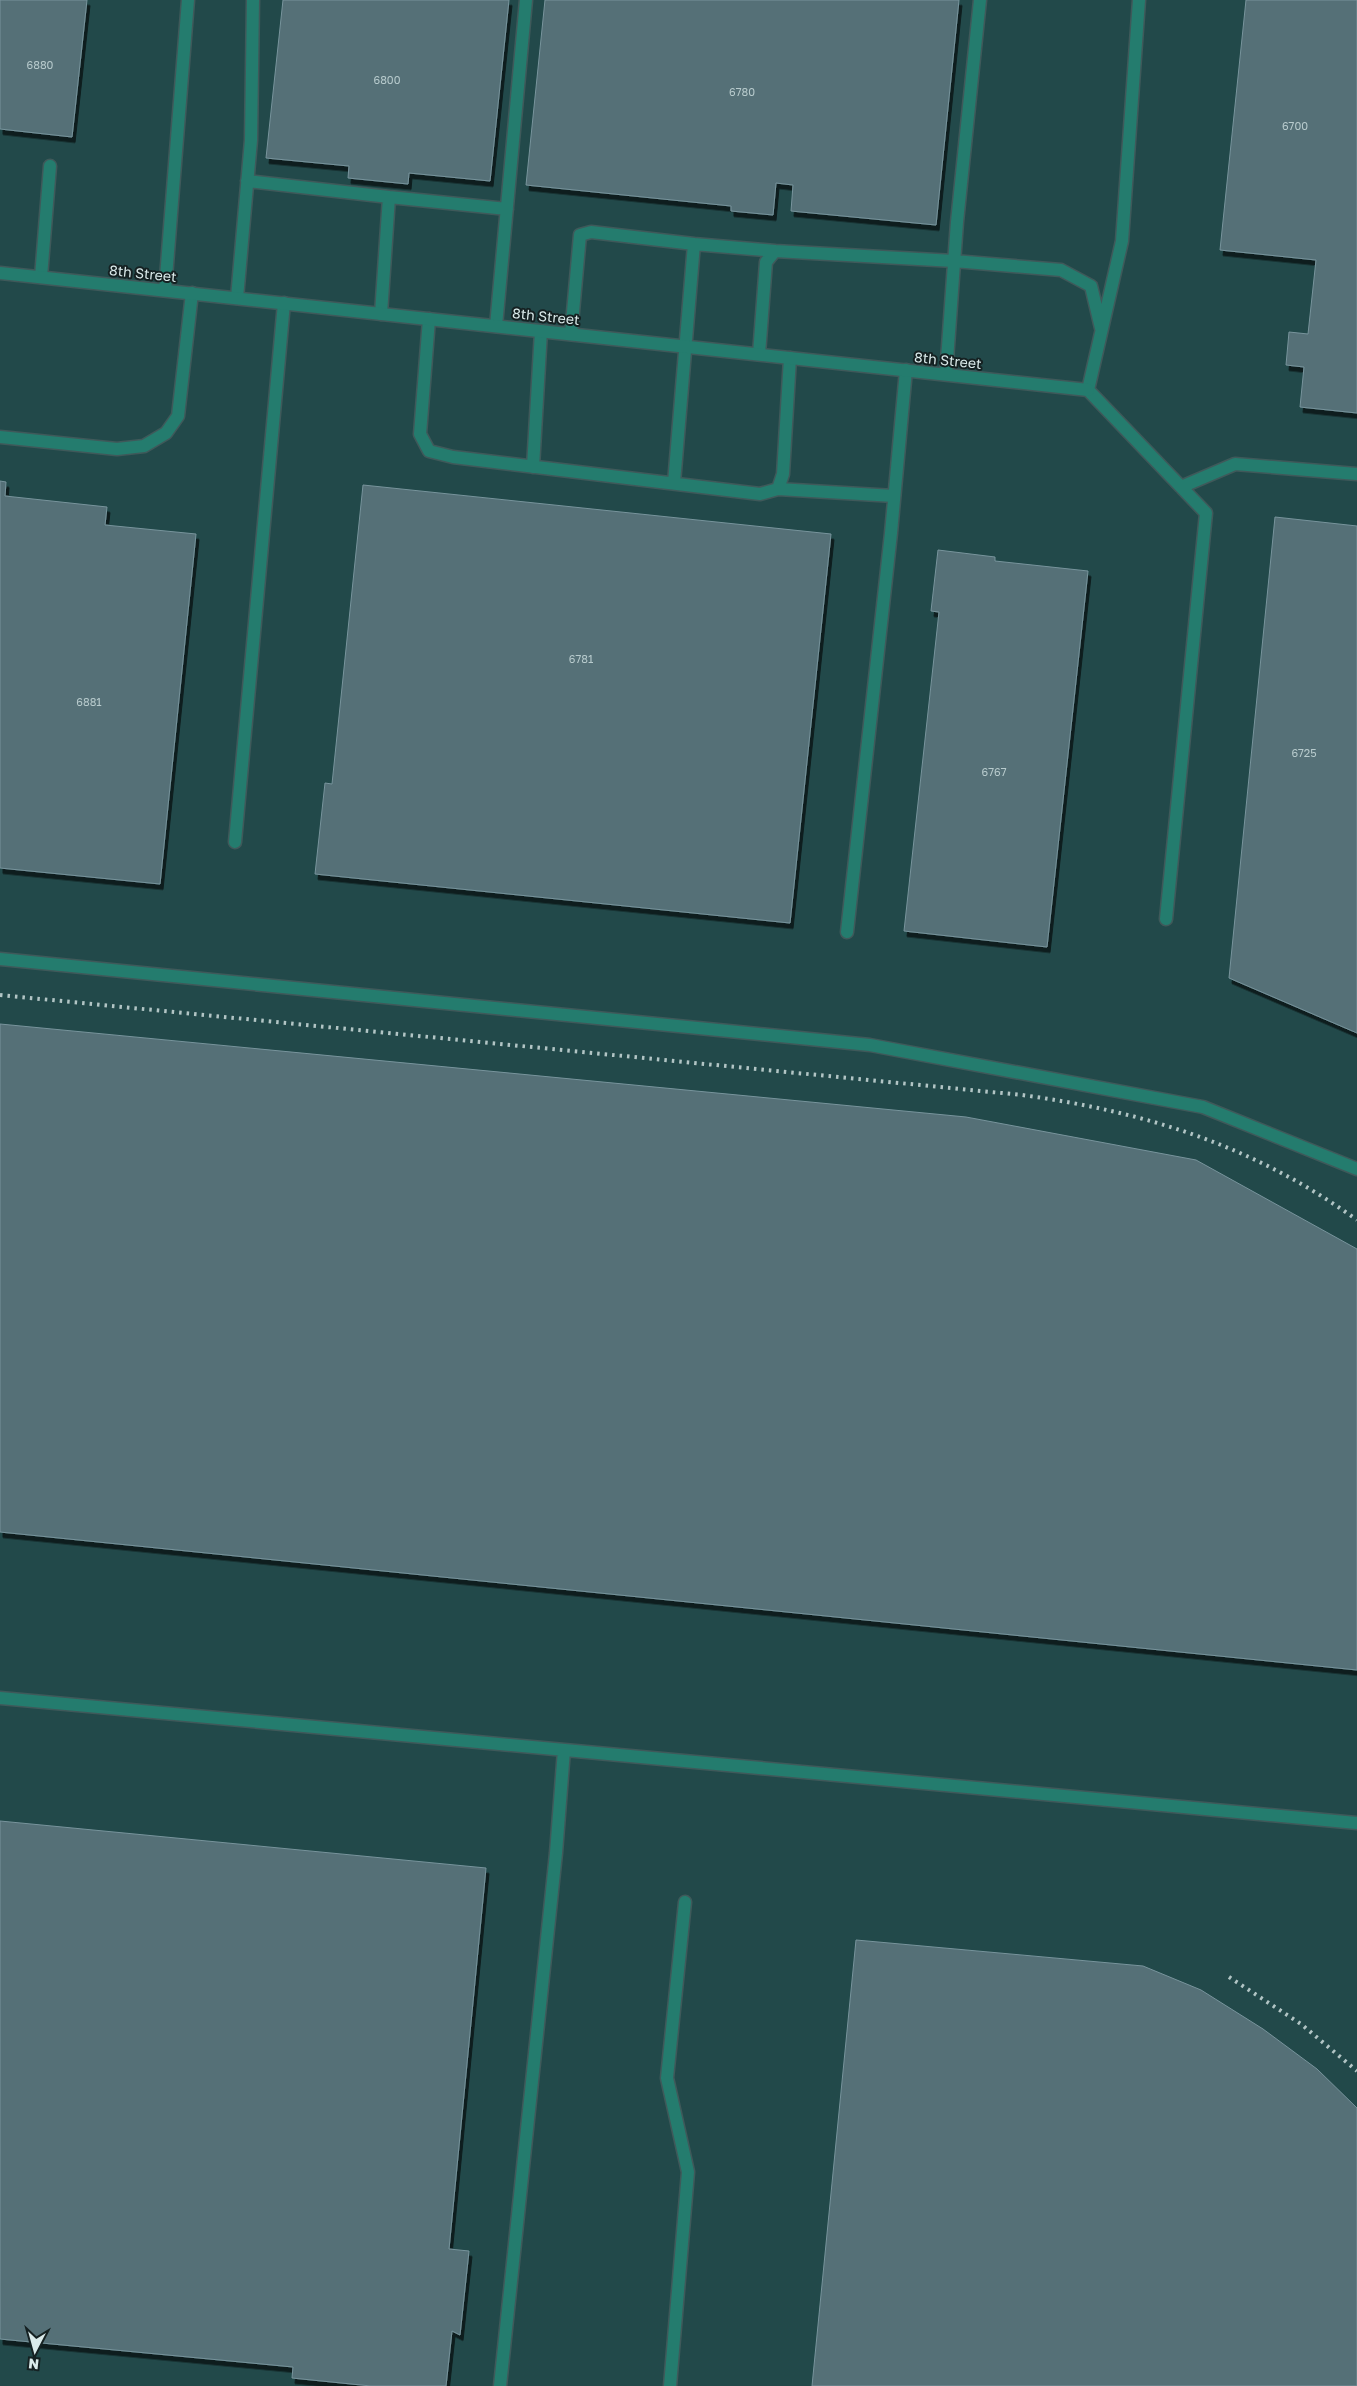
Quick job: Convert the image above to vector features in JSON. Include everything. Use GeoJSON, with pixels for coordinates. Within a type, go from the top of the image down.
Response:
{"type":"FeatureCollection","features":[{"type":"Feature","properties":{"kind":"street"},"geometry":{"type":"LineString","coordinates":[[166,290],[188,0]]}},
{"type":"Feature","properties":{"kind":"street"},"geometry":{"type":"LineString","coordinates":[[237,298],[251,140],[253,0]]}},
{"type":"Feature","properties":{"kind":"street"},"geometry":{"type":"LineString","coordinates":[[496,326],[526,0]]}},
{"type":"Feature","properties":{"kind":"street"},"geometry":{"type":"LineString","coordinates":[[946,374],[954,261],[980,0]]}},
{"type":"Feature","properties":{"kind":"street"},"geometry":{"type":"LineString","coordinates":[[1139,0],[1122,241],[1088,390],[1206,513],[1166,919]]}},
{"type":"Feature","properties":{"kind":"street"},"geometry":{"type":"LineString","coordinates":[[41,277],[50,166]]}},
{"type":"Feature","properties":{"kind":"street"},"geometry":{"type":"LineString","coordinates":[[247,182],[507,209]]}},
{"type":"Feature","properties":{"kind":"street"},"geometry":{"type":"LineString","coordinates":[[382,314],[389,197]]}},
{"type":"Feature","properties":{"kind":"street"},"geometry":{"type":"LineString","coordinates":[[571,334],[580,235],[591,232],[775,251],[954,261],[1061,270],[1091,286],[1102,330]]}},
{"type":"Feature","properties":{"kind":"street"},"geometry":{"type":"LineString","coordinates":[[674,483],[694,244]]}},
{"type":"Feature","properties":{"kind":"street"},"geometry":{"type":"LineString","coordinates":[[758,354],[766,262],[775,251]]}},
{"type":"Feature","properties":{"kind":"street","name":"8th Street"},"geometry":{"type":"LineString","coordinates":[[0,273],[1088,390]]}},
{"type":"Feature","properties":{"kind":"street"},"geometry":{"type":"LineString","coordinates":[[0,437],[117,448],[144,446],[166,433],[178,416],[192,293]]}},
{"type":"Feature","properties":{"kind":"street"},"geometry":{"type":"LineString","coordinates":[[235,842],[284,303]]}},
{"type":"Feature","properties":{"kind":"street"},"geometry":{"type":"LineString","coordinates":[[429,319],[420,434],[429,451],[453,457],[760,494],[778,489],[894,496]]}},
{"type":"Feature","properties":{"kind":"street"},"geometry":{"type":"LineString","coordinates":[[533,467],[541,331]]}},
{"type":"Feature","properties":{"kind":"street"},"geometry":{"type":"LineString","coordinates":[[778,489],[783,474],[790,358]]}},
{"type":"Feature","properties":{"kind":"street"},"geometry":{"type":"LineString","coordinates":[[847,932],[906,370]]}},
{"type":"Feature","properties":{"kind":"street"},"geometry":{"type":"LineString","coordinates":[[1181,487],[1235,464],[1357,474]]}},
{"type":"Feature","properties":{"kind":"street"},"geometry":{"type":"LineString","coordinates":[[0,959],[870,1045],[1203,1107],[1357,1169]]}},
{"type":"Feature","properties":{"kind":"street"},"geometry":{"type":"LineString","coordinates":[[0,1698],[1357,1823]]}},
{"type":"Feature","properties":{"kind":"street"},"geometry":{"type":"LineString","coordinates":[[500,2386],[556,1853],[564,1750]]}},
{"type":"Feature","properties":{"kind":"street"},"geometry":{"type":"LineString","coordinates":[[670,2386],[688,2172],[667,2078],[685,1902]]}},
{"type":"Feature","properties":{"kind":"shaded area"},"geometry":{"type":"Polygon","coordinates":[[[0,0],[1357,0],[1357,2386],[0,2386],[0,0]]]}},
{"type":"Feature","properties":{"kind":"building"},"geometry":{"type":"Polygon","coordinates":[[[0,0],[87,0],[72,137],[0,129],[0,0]]]}},
{"type":"Feature","properties":{"kind":"building"},"geometry":{"type":"Polygon","coordinates":[[[283,0],[509,0],[490,181],[409,173],[408,184],[348,178],[349,166],[266,158],[283,0]]]}},
{"type":"Feature","properties":{"kind":"building"},"geometry":{"type":"Polygon","coordinates":[[[545,0],[959,0],[936,225],[791,211],[793,185],[776,183],[773,215],[731,211],[731,206],[526,185],[545,0]]]}},
{"type":"Feature","properties":{"kind":"building"},"geometry":{"type":"Polygon","coordinates":[[[1246,0],[1357,0],[1357,413],[1300,407],[1304,367],[1286,365],[1289,332],[1308,334],[1316,260],[1220,250],[1246,0]]]}},
{"type":"Feature","properties":{"kind":"building"},"geometry":{"type":"Polygon","coordinates":[[[0,481],[6,482],[5,496],[107,507],[105,525],[196,534],[160,884],[0,868],[0,481]]]}},
{"type":"Feature","properties":{"kind":"building"},"geometry":{"type":"Polygon","coordinates":[[[363,485],[831,534],[790,923],[315,874],[325,783],[332,784],[363,485]]]}},
{"type":"Feature","properties":{"kind":"building"},"geometry":{"type":"Polygon","coordinates":[[[1275,517],[1357,526],[1357,1033],[1229,978],[1275,517]]]}},
{"type":"Feature","properties":{"kind":"building"},"geometry":{"type":"Polygon","coordinates":[[[938,550],[995,557],[995,561],[1088,571],[1047,947],[904,931],[939,612],[931,611],[938,550]]]}},
{"type":"Feature","properties":{"kind":"building"},"geometry":{"type":"Polygon","coordinates":[[[0,1024],[966,1117],[1196,1160],[1357,1249],[1357,1670],[0,1532],[0,1024]]]}},
{"type":"Feature","properties":{"kind":"building"},"geometry":{"type":"Polygon","coordinates":[[[0,1821],[486,1868],[449,2249],[469,2251],[460,2335],[452,2331],[446,2386],[371,2386],[292,2378],[293,2367],[0,2339],[0,1821]]]}},
{"type":"Feature","properties":{"kind":"building"},"geometry":{"type":"Polygon","coordinates":[[[856,1940],[1143,1966],[1201,1990],[1263,2029],[1317,2069],[1357,2108],[1357,2386],[812,2386],[856,1940]]]}},
{"type":"Feature","properties":{"kind":"railway"},"geometry":{"type":"LineString","coordinates":[[0,995],[1022,1095],[1068,1102],[1113,1111],[1156,1123],[1198,1136],[1239,1152],[1318,1194],[1357,1220]]}},
{"type":"Feature","properties":{"kind":"railway"},"geometry":{"type":"LineString","coordinates":[[1229,1977],[1301,2024],[1357,2071]]}}]}
